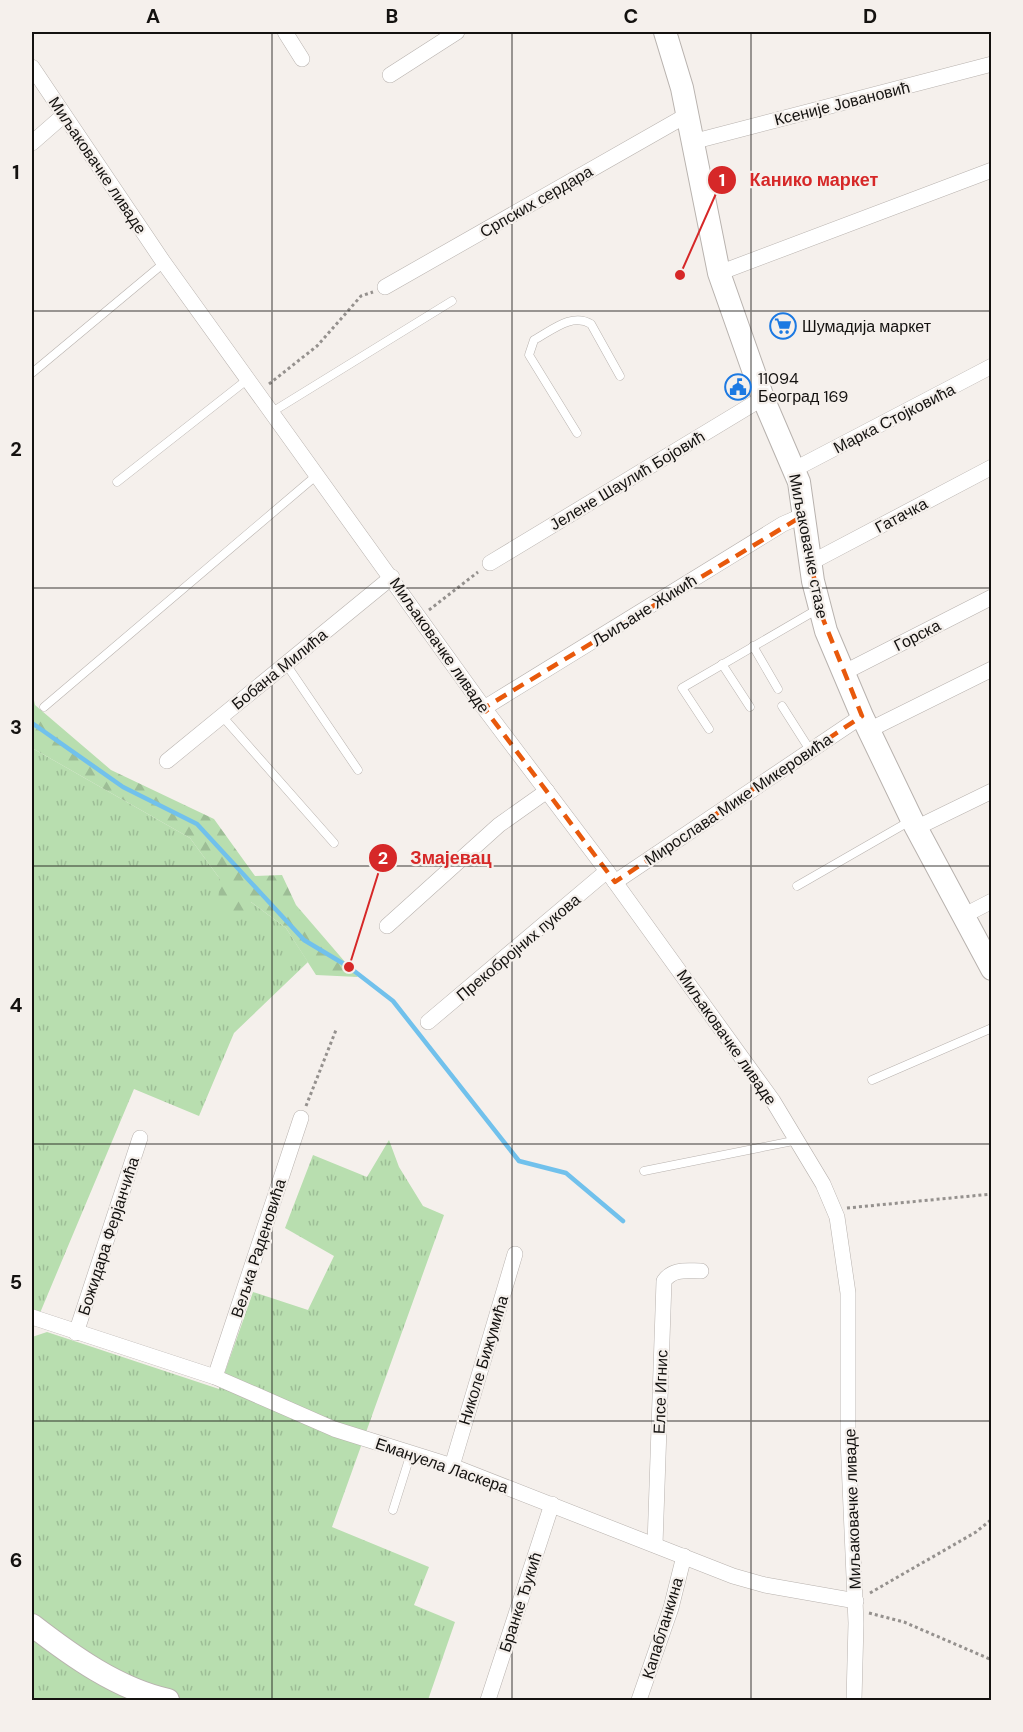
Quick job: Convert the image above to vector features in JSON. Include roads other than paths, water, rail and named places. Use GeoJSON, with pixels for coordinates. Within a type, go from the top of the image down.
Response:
{"type":"FeatureCollection","features":[{"type":"Feature","properties":{"kind":"street"},"geometry":{"type":"LineString","coordinates":[[285,32],[302,59]]}},
{"type":"Feature","properties":{"kind":"street"},"geometry":{"type":"LineString","coordinates":[[390,75],[457,32]]}},
{"type":"Feature","properties":{"kind":"street","name":"Миљаковачке стазе"},"geometry":{"type":"LineString","coordinates":[[665,32],[682,88],[719,273],[763,398],[795,469],[819,609],[843,673],[914,824],[992,969]]}},
{"type":"Feature","properties":{"kind":"street","name":"Ксеније Јовановић"},"geometry":{"type":"LineString","coordinates":[[692,142],[992,64]]}},
{"type":"Feature","properties":{"kind":"street","name":"Миљаковачке ливаде"},"geometry":{"type":"LineString","coordinates":[[32,67],[164,263],[318,474],[484,708],[547,790],[760,1082],[798,1140],[823,1184],[834,1210],[842,1240],[848,1293],[848,1438],[855,1605],[854,1701]]}},
{"type":"Feature","properties":{"kind":"street"},"geometry":{"type":"LineString","coordinates":[[32,143],[64,115]]}},
{"type":"Feature","properties":{"kind":"street","name":"Српских сердара"},"geometry":{"type":"LineString","coordinates":[[385,287],[687,115]]}},
{"type":"Feature","properties":{"kind":"street"},"geometry":{"type":"LineString","coordinates":[[719,273],[992,170]]}},
{"type":"Feature","properties":{"kind":"street","name":"Марка Стојковића"},"geometry":{"type":"LineString","coordinates":[[795,469],[992,366]]}},
{"type":"Feature","properties":{"kind":"street","name":"Јелене Шаулић Бојовић"},"geometry":{"type":"LineString","coordinates":[[490,563],[763,398]]}},
{"type":"Feature","properties":{"kind":"street","name":"Гатачка"},"geometry":{"type":"LineString","coordinates":[[810,563],[992,467]]}},
{"type":"Feature","properties":{"kind":"street","name":"Љиљане Жикић"},"geometry":{"type":"LineString","coordinates":[[484,708],[793,518],[804,515]]}},
{"type":"Feature","properties":{"kind":"street","name":"Бобана Милића"},"geometry":{"type":"LineString","coordinates":[[167,761],[392,577]]}},
{"type":"Feature","properties":{"kind":"street","name":"Горска"},"geometry":{"type":"LineString","coordinates":[[843,673],[992,597]]}},
{"type":"Feature","properties":{"kind":"street","name":"Мирослава Мике Микеровића"},"geometry":{"type":"LineString","coordinates":[[611,877],[810,750],[866,723],[992,669]]}},
{"type":"Feature","properties":{"kind":"street"},"geometry":{"type":"LineString","coordinates":[[387,926],[499,825],[547,790]]}},
{"type":"Feature","properties":{"kind":"street"},"geometry":{"type":"LineString","coordinates":[[914,824],[992,791]]}},
{"type":"Feature","properties":{"kind":"street","name":"Прекобројних пукова"},"geometry":{"type":"LineString","coordinates":[[428,1022],[611,877]]}},
{"type":"Feature","properties":{"kind":"street"},"geometry":{"type":"LineString","coordinates":[[963,916],[992,901]]}},
{"type":"Feature","properties":{"kind":"street","name":"Вељка Раденовића"},"geometry":{"type":"LineString","coordinates":[[215,1377],[300,1118]]}},
{"type":"Feature","properties":{"kind":"street","name":"Божидара Ферјанчића"},"geometry":{"type":"LineString","coordinates":[[76,1333],[140,1138]]}},
{"type":"Feature","properties":{"kind":"street","name":"Николе Бижумића"},"geometry":{"type":"LineString","coordinates":[[452,1466],[515,1254]]}},
{"type":"Feature","properties":{"kind":"street","name":"Елсе Игнис"},"geometry":{"type":"LineString","coordinates":[[655,1545],[664,1281],[668,1275],[677,1270],[701,1271]]}},
{"type":"Feature","properties":{"kind":"street","name":"Емануела Ласкера"},"geometry":{"type":"LineString","coordinates":[[32,1317],[215,1377],[334,1429],[452,1466],[747,1581],[855,1605]]}},
{"type":"Feature","properties":{"kind":"street","name":"Бранке Ђукић"},"geometry":{"type":"LineString","coordinates":[[488,1701],[552,1504]]}},
{"type":"Feature","properties":{"kind":"street","name":"Капабланкина"},"geometry":{"type":"LineString","coordinates":[[639,1701],[670,1608],[684,1556]]}},
{"type":"Feature","properties":{"kind":"street"},"geometry":{"type":"LineString","coordinates":[[32,1625],[104,1674],[138,1691],[168,1701]]}},
{"type":"Feature","properties":{"kind":"lane"},"geometry":{"type":"LineString","coordinates":[[32,373],[164,263]]}},
{"type":"Feature","properties":{"kind":"lane"},"geometry":{"type":"LineString","coordinates":[[272,412],[452,301]]}},
{"type":"Feature","properties":{"kind":"lane"},"geometry":{"type":"LineString","coordinates":[[577,433],[529,355],[534,340],[576,318],[584,319],[591,324],[620,376]]}},
{"type":"Feature","properties":{"kind":"lane"},"geometry":{"type":"LineString","coordinates":[[117,482],[248,379]]}},
{"type":"Feature","properties":{"kind":"lane"},"geometry":{"type":"LineString","coordinates":[[44,707],[318,474]]}},
{"type":"Feature","properties":{"kind":"lane"},"geometry":{"type":"LineString","coordinates":[[709,729],[682,688],[819,609]]}},
{"type":"Feature","properties":{"kind":"lane"},"geometry":{"type":"LineString","coordinates":[[753,646],[778,689]]}},
{"type":"Feature","properties":{"kind":"lane"},"geometry":{"type":"LineString","coordinates":[[286,664],[358,770]]}},
{"type":"Feature","properties":{"kind":"lane"},"geometry":{"type":"LineString","coordinates":[[722,664],[750,707]]}},
{"type":"Feature","properties":{"kind":"lane"},"geometry":{"type":"LineString","coordinates":[[782,705],[810,750]]}},
{"type":"Feature","properties":{"kind":"lane"},"geometry":{"type":"LineString","coordinates":[[222,716],[334,843]]}},
{"type":"Feature","properties":{"kind":"lane"},"geometry":{"type":"LineString","coordinates":[[797,886],[914,824]]}},
{"type":"Feature","properties":{"kind":"lane"},"geometry":{"type":"LineString","coordinates":[[872,1080],[992,1028]]}},
{"type":"Feature","properties":{"kind":"lane"},"geometry":{"type":"LineString","coordinates":[[644,1171],[798,1140]]}},
{"type":"Feature","properties":{"kind":"lane"},"geometry":{"type":"LineString","coordinates":[[393,1510],[411,1452]]}},
{"type":"Feature","properties":{"kind":"waterway"},"geometry":{"type":"LineString","coordinates":[[32,723],[123,787],[197,824],[304,940],[349,967],[393,1001],[519,1161],[566,1173],[623,1221]]}},
{"type":"Feature","properties":{"kind":"place","name":"Канико маркет"},"geometry":{"type":"Point","coordinates":[680,275]}},
{"type":"Feature","properties":{"kind":"place","name":"Шумадија маркет"},"geometry":{"type":"Point","coordinates":[783,326]}},
{"type":"Feature","properties":{"kind":"place","name":"11094 Београд 169"},"geometry":{"type":"Point","coordinates":[738,387]}},
{"type":"Feature","properties":{"kind":"place","name":"Змајевац"},"geometry":{"type":"Point","coordinates":[349,967]}}]}
